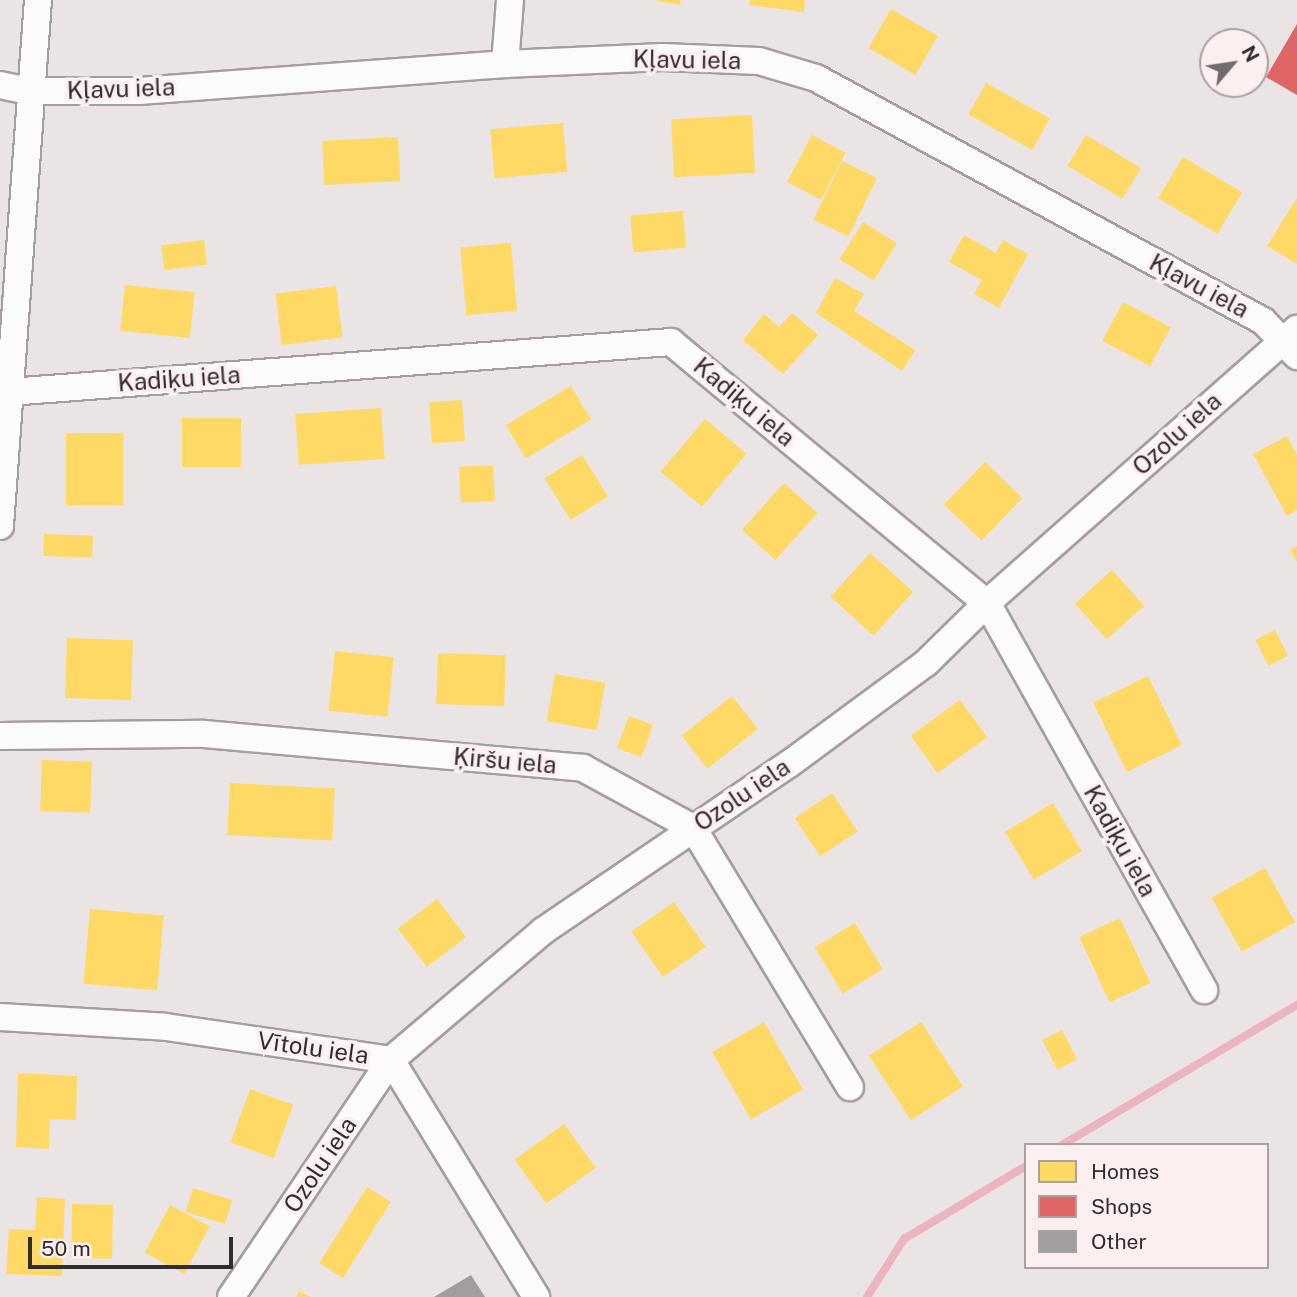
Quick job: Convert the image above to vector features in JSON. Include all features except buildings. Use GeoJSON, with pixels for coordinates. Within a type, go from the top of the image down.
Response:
{"type":"FeatureCollection","features":[{"type":"Feature","properties":{"kind":"street"},"geometry":{"type":"LineString","coordinates":[[0,526],[29,91],[38,0]]}},
{"type":"Feature","properties":{"kind":"street"},"geometry":{"type":"LineString","coordinates":[[505,64],[510,0]]}},
{"type":"Feature","properties":{"kind":"street","name":"Kļavu iela"},"geometry":{"type":"LineString","coordinates":[[0,85],[29,91],[139,91],[505,64],[663,57],[759,61],[817,78],[1263,321],[1293,341]]}},
{"type":"Feature","properties":{"kind":"street","name":"Ozolu iela"},"geometry":{"type":"LineString","coordinates":[[231,1297],[391,1060],[543,931],[926,663],[987,603],[1293,341]]}},
{"type":"Feature","properties":{"kind":"street","name":"Kadiķu iela"},"geometry":{"type":"LineString","coordinates":[[9,392],[671,342],[987,603],[1204,990]]}},
{"type":"Feature","properties":{"kind":"street","name":"Ķiršu iela"},"geometry":{"type":"LineString","coordinates":[[0,736],[204,734],[583,768],[693,828]]}},
{"type":"Feature","properties":{"kind":"street"},"geometry":{"type":"LineString","coordinates":[[693,828],[850,1087]]}},
{"type":"Feature","properties":{"kind":"street","name":"Vītolu iela"},"geometry":{"type":"LineString","coordinates":[[0,1017],[166,1027],[391,1060],[536,1297]]}},
{"type":"Feature","properties":{"kind":"waterway"},"geometry":{"type":"LineString","coordinates":[[1065,1143],[1297,1005]]}},
{"type":"Feature","properties":{"kind":"waterway"},"geometry":{"type":"LineString","coordinates":[[867,1297],[904,1239],[1024,1167]]}}]}
